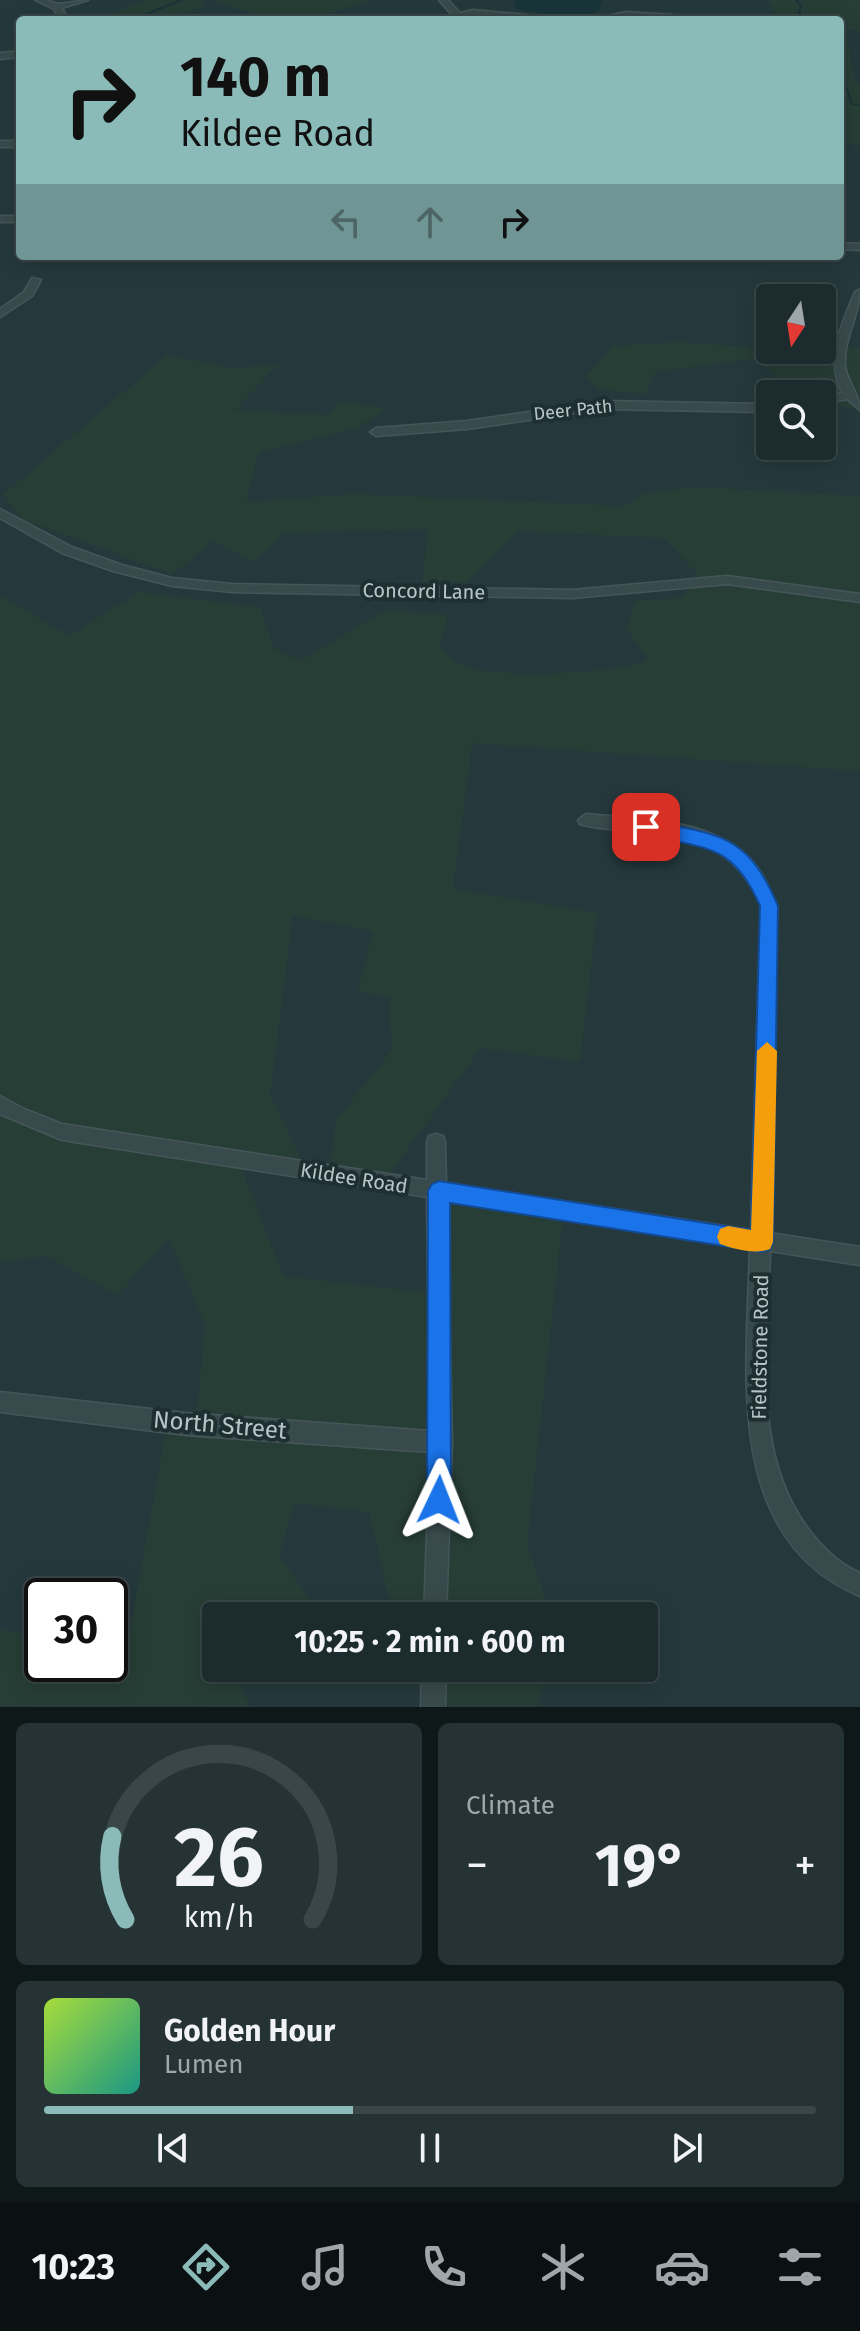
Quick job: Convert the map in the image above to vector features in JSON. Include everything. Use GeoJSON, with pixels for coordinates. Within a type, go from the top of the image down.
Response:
{"type":"FeatureCollection","features":[{"type":"Feature","properties":{"kind":"street"},"geometry":{"type":"LineString","coordinates":[[39,0],[57,7],[84,0]]}},
{"type":"Feature","properties":{"kind":"street"},"geometry":{"type":"LineString","coordinates":[[443,0],[456,14]]}},
{"type":"Feature","properties":{"kind":"street"},"geometry":{"type":"LineString","coordinates":[[57,7],[62,16]]}},
{"type":"Feature","properties":{"kind":"street"},"geometry":{"type":"LineString","coordinates":[[450,16],[486,16]]}},
{"type":"Feature","properties":{"kind":"street"},"geometry":{"type":"LineString","coordinates":[[620,16],[641,16]]}},
{"type":"Feature","properties":{"kind":"street"},"geometry":{"type":"LineString","coordinates":[[0,314],[28,294],[36,280]]}},
{"type":"Feature","properties":{"kind":"street"},"geometry":{"type":"LineString","coordinates":[[860,292],[838,363],[838,377],[848,395],[860,406]]}},
{"type":"Feature","properties":{"kind":"street"},"geometry":{"type":"LineString","coordinates":[[836,397],[848,395]]}},
{"type":"Feature","properties":{"kind":"street","name":"Deer Path"},"geometry":{"type":"LineString","coordinates":[[376,432],[467,425],[604,405],[756,408]]}},
{"type":"Feature","properties":{"kind":"street","name":"Concord Lane"},"geometry":{"type":"LineString","coordinates":[[0,513],[67,550],[118,568],[172,582],[232,588],[572,594],[727,580],[860,598]]}},
{"type":"Feature","properties":{"kind":"street","name":"Fieldstone Road"},"geometry":{"type":"LineString","coordinates":[[586,820],[710,838],[739,857],[763,886],[769,906],[757,1374],[764,1464],[791,1524],[818,1557],[841,1576],[860,1585]]}},
{"type":"Feature","properties":{"kind":"street","name":"Kildee Road"},"geometry":{"type":"LineString","coordinates":[[0,1104],[28,1120],[62,1132],[860,1256]]}},
{"type":"Feature","properties":{"kind":"street"},"geometry":{"type":"LineString","coordinates":[[435,1602],[441,1442],[436,1142]]}},
{"type":"Feature","properties":{"kind":"street","name":"North Street"},"geometry":{"type":"LineString","coordinates":[[0,1402],[186,1424],[441,1442]]}},
{"type":"Feature","properties":{"kind":"street"},"geometry":{"type":"LineString","coordinates":[[433,1707],[434,1682]]}},
{"type":"Feature","properties":{"kind":"green space"},"geometry":{"type":"Polygon","coordinates":[[[146,0],[196,0],[206,5],[174,16],[106,16],[146,0]]]}},
{"type":"Feature","properties":{"kind":"green space"},"geometry":{"type":"Polygon","coordinates":[[[215,0],[373,0],[320,16],[259,16],[215,0]]]}},
{"type":"Feature","properties":{"kind":"green space"},"geometry":{"type":"Polygon","coordinates":[[[766,0],[860,0],[860,31],[846,30],[855,82],[860,83],[860,145],[854,145],[844,137],[844,16],[778,16],[766,0]]]}},
{"type":"Feature","properties":{"kind":"green space"},"geometry":{"type":"Polygon","coordinates":[[[678,342],[756,348],[756,362],[751,359],[655,372],[646,394],[601,390],[586,377],[613,346],[678,342]]]}},
{"type":"Feature","properties":{"kind":"green space"},"geometry":{"type":"Polygon","coordinates":[[[860,347],[860,409],[836,406],[836,380],[778,380],[777,375],[759,364],[836,364],[836,349],[860,347]]]}},
{"type":"Feature","properties":{"kind":"green space"},"geometry":{"type":"Polygon","coordinates":[[[167,355],[233,368],[278,365],[235,410],[327,415],[340,400],[386,409],[355,429],[259,452],[246,502],[354,494],[625,506],[644,493],[695,487],[860,496],[860,771],[472,743],[453,889],[597,913],[580,1062],[481,1048],[386,1179],[330,1171],[336,1120],[392,1050],[389,998],[358,991],[373,931],[293,916],[270,1094],[304,1166],[247,1156],[243,1172],[283,1276],[431,1293],[430,1186],[564,1208],[527,1545],[547,1602],[390,1602],[369,1512],[295,1503],[279,1556],[311,1602],[202,1602],[202,1682],[239,1682],[250,1707],[0,1707],[0,1630],[24,1633],[24,1682],[128,1682],[128,1641],[165,1436],[195,1437],[205,1325],[169,1238],[118,1295],[46,1256],[0,1262],[0,595],[69,636],[139,592],[260,607],[274,648],[300,661],[386,610],[448,615],[440,646],[454,659],[479,670],[527,674],[611,669],[648,660],[627,630],[634,601],[683,598],[698,574],[663,538],[517,531],[467,583],[422,582],[428,529],[286,533],[253,562],[214,541],[172,574],[22,519],[3,495],[167,355]]]}},
{"type":"Feature","properties":{"kind":"green space"},"geometry":{"type":"Polygon","coordinates":[[[430,1682],[543,1682],[539,1707],[429,1707],[430,1682]]]}},
{"type":"Feature","properties":{"kind":"water"},"geometry":{"type":"Polygon","coordinates":[[[515,0],[603,0],[598,12],[581,16],[560,16],[514,7],[515,0]]]}},
{"type":"Feature","properties":{"kind":"waterway"},"geometry":{"type":"LineString","coordinates":[[142,16],[181,0]]}},
{"type":"Feature","properties":{"kind":"waterway"},"geometry":{"type":"LineString","coordinates":[[796,0],[801,5],[799,13],[803,16]]}},
{"type":"Feature","properties":{"kind":"waterway"},"geometry":{"type":"LineString","coordinates":[[844,87],[852,104],[860,105]]}},
{"type":"Feature","properties":{"kind":"slow traffic"},"geometry":{"type":"LineString","coordinates":[[728,1237],[762,1242],[767,1051]]}},
{"type":"Feature","properties":{"kind":"route"},"geometry":{"type":"LineString","coordinates":[[439,1500],[439,1191],[762,1242],[769,906],[755,873],[718,842],[677,831],[646,827]]}}]}
